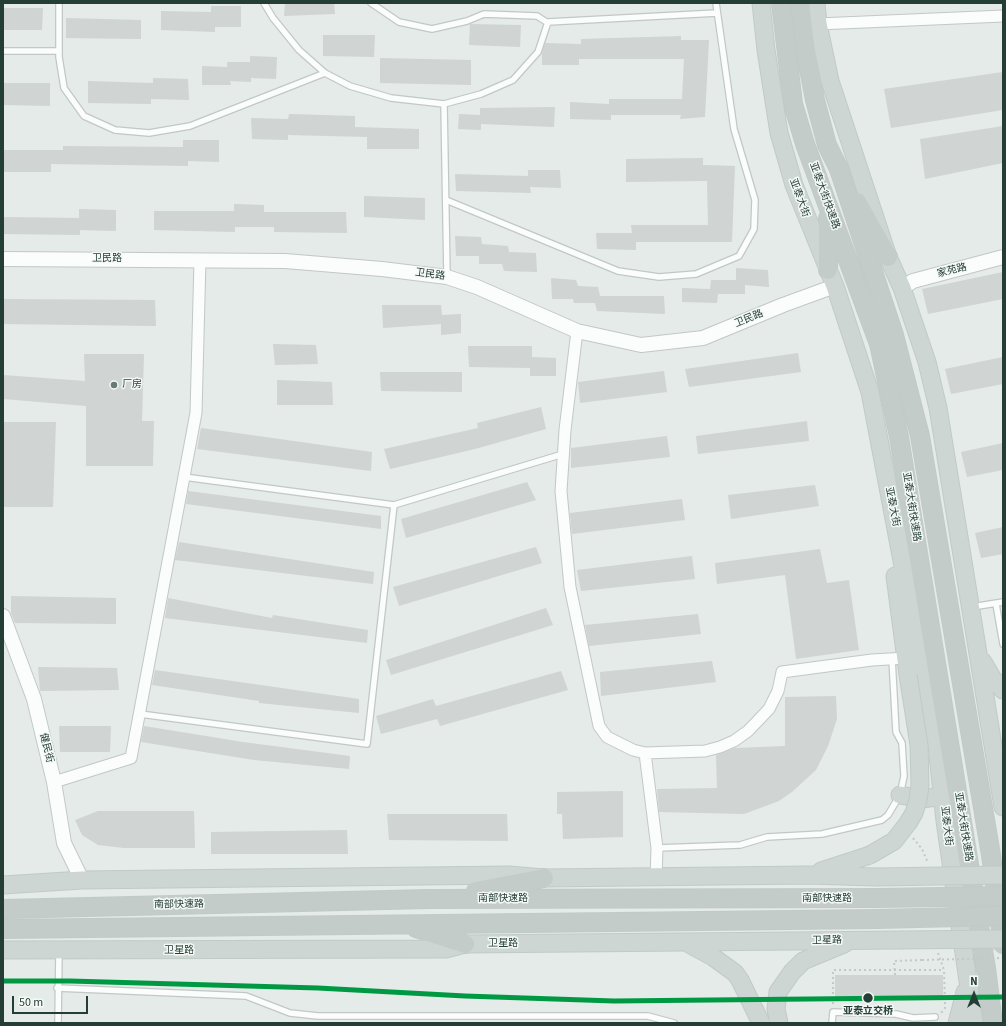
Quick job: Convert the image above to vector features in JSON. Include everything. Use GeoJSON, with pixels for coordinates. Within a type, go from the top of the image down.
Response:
{"type":"FeatureCollection","features":[{"type":"Feature","properties":{"kind":"highway","name":"亚泰大街快速路"},"geometry":{"type":"LineString","coordinates":[[781,3],[793,104],[805,144],[879,344],[900,437],[986,968],[993,1023]]}},
{"type":"Feature","properties":{"kind":"highway","name":"亚泰大街快速路"},"geometry":{"type":"LineString","coordinates":[[800,3],[806,54],[815,100],[827,145],[839,170],[894,335],[920,436],[991,855],[1003,944]]}},
{"type":"Feature","properties":{"kind":"highway"},"geometry":{"type":"LineString","coordinates":[[839,170],[888,257]]}},
{"type":"Feature","properties":{"kind":"highway"},"geometry":{"type":"LineString","coordinates":[[828,204],[828,270]]}},
{"type":"Feature","properties":{"kind":"highway"},"geometry":{"type":"LineString","coordinates":[[429,899],[544,878]]}},
{"type":"Feature","properties":{"kind":"highway","name":"南部快速路"},"geometry":{"type":"LineString","coordinates":[[3,909],[429,899],[878,898],[1003,896]]}},
{"type":"Feature","properties":{"kind":"highway","name":"南部快速路"},"geometry":{"type":"LineString","coordinates":[[3,929],[877,919],[1003,916]]}},
{"type":"Feature","properties":{"kind":"highway"},"geometry":{"type":"LineString","coordinates":[[402,924],[465,944]]}},
{"type":"Feature","properties":{"kind":"main road","name":"亚泰大街"},"geometry":{"type":"LineString","coordinates":[[761,3],[766,50],[779,133],[794,185],[835,286],[870,392],[937,746],[942,796],[974,1023]]}},
{"type":"Feature","properties":{"kind":"main road"},"geometry":{"type":"LineString","coordinates":[[816,3],[818,24],[830,81],[888,257],[902,288],[927,362],[938,408],[1003,807]]}},
{"type":"Feature","properties":{"kind":"main road"},"geometry":{"type":"LineString","coordinates":[[807,875],[870,855],[894,841],[911,818],[918,800],[920,785],[919,745],[908,676],[899,658],[895,579],[897,530]]}},
{"type":"Feature","properties":{"kind":"main road"},"geometry":{"type":"LineString","coordinates":[[979,655],[993,679],[1003,690]]}},
{"type":"Feature","properties":{"kind":"main road"},"geometry":{"type":"LineString","coordinates":[[900,795],[922,799],[942,796]]}},
{"type":"Feature","properties":{"kind":"main road"},"geometry":{"type":"LineString","coordinates":[[3,885],[82,880],[501,875],[544,878],[656,878],[807,875],[876,877],[1003,875]]}},
{"type":"Feature","properties":{"kind":"main road","name":"卫星路"},"geometry":{"type":"LineString","coordinates":[[3,950],[446,949],[465,944],[1003,939]]}},
{"type":"Feature","properties":{"kind":"main road"},"geometry":{"type":"LineString","coordinates":[[778,1023],[776,1008],[778,992],[792,972],[803,961],[854,940]]}},
{"type":"Feature","properties":{"kind":"main road"},"geometry":{"type":"LineString","coordinates":[[687,943],[713,957],[735,973],[740,980],[761,1023]]}},
{"type":"Feature","properties":{"kind":"main road"},"geometry":{"type":"LineString","coordinates":[[957,1023],[968,976]]}},
{"type":"Feature","properties":{"kind":"street"},"geometry":{"type":"LineString","coordinates":[[818,24],[1003,16]]}},
{"type":"Feature","properties":{"kind":"street","name":"家苑路"},"geometry":{"type":"LineString","coordinates":[[902,288],[913,281],[1003,258]]}},
{"type":"Feature","properties":{"kind":"street","name":"卫民路"},"geometry":{"type":"LineString","coordinates":[[3,259],[285,261],[382,269],[447,277],[477,287],[577,331],[641,345],[703,338],[783,305],[835,286]]}},
{"type":"Feature","properties":{"kind":"street"},"geometry":{"type":"LineString","coordinates":[[54,782],[132,758],[196,413],[200,260]]}},
{"type":"Feature","properties":{"kind":"street"},"geometry":{"type":"LineString","coordinates":[[577,331],[563,454],[561,491],[570,587],[599,726],[607,737],[632,750],[645,753],[705,751],[734,741],[748,731],[769,709],[778,691],[782,672],[899,658]]}},
{"type":"Feature","properties":{"kind":"street","name":"健民街"},"geometry":{"type":"LineString","coordinates":[[3,616],[34,699],[54,782],[64,843],[82,880]]}},
{"type":"Feature","properties":{"kind":"street"},"geometry":{"type":"LineString","coordinates":[[645,753],[657,848],[656,878]]}},
{"type":"Feature","properties":{"kind":"lane"},"geometry":{"type":"LineString","coordinates":[[59,3],[59,51],[64,88],[84,116],[115,130],[149,133],[190,126],[325,73]]}},
{"type":"Feature","properties":{"kind":"lane"},"geometry":{"type":"LineString","coordinates":[[264,3],[273,18],[299,50],[325,73],[350,86],[391,98],[444,104],[481,94],[513,80],[538,52],[548,23]]}},
{"type":"Feature","properties":{"kind":"lane"},"geometry":{"type":"LineString","coordinates":[[371,3],[399,22],[432,30],[467,21],[484,14],[537,16],[548,23],[717,13]]}},
{"type":"Feature","properties":{"kind":"lane"},"geometry":{"type":"LineString","coordinates":[[446,200],[618,271],[659,277],[696,274],[739,256],[754,229],[755,200],[734,129],[716,3]]}},
{"type":"Feature","properties":{"kind":"lane"},"geometry":{"type":"LineString","coordinates":[[3,51],[59,51]]}},
{"type":"Feature","properties":{"kind":"lane"},"geometry":{"type":"LineString","coordinates":[[444,104],[447,277]]}},
{"type":"Feature","properties":{"kind":"lane"},"geometry":{"type":"LineString","coordinates":[[184,477],[394,505],[563,454]]}},
{"type":"Feature","properties":{"kind":"lane"},"geometry":{"type":"LineString","coordinates":[[140,714],[367,744],[394,505]]}},
{"type":"Feature","properties":{"kind":"lane"},"geometry":{"type":"LineString","coordinates":[[971,607],[1003,602]]}},
{"type":"Feature","properties":{"kind":"lane"},"geometry":{"type":"LineString","coordinates":[[996,604],[1003,644]]}},
{"type":"Feature","properties":{"kind":"lane"},"geometry":{"type":"LineString","coordinates":[[657,848],[729,846],[767,837],[836,832],[882,820],[888,815],[900,795],[904,766],[902,743],[896,732],[899,658]]}},
{"type":"Feature","properties":{"kind":"lane"},"geometry":{"type":"LineString","coordinates":[[58,951],[58,1023]]}},
{"type":"Feature","properties":{"kind":"lane"},"geometry":{"type":"LineString","coordinates":[[57,988],[246,996],[290,1013],[318,1016],[648,1016],[674,1023]]}},
{"type":"Feature","properties":{"kind":"lane"},"geometry":{"type":"LineString","coordinates":[[832,1023],[833,1012],[896,1014],[913,1018],[935,1017]]}},
{"type":"Feature","properties":{"kind":"path"},"geometry":{"type":"LineString","coordinates":[[895,975],[894,961],[1003,958]]}},
{"type":"Feature","properties":{"kind":"path"},"geometry":{"type":"LineString","coordinates":[[833,1012],[833,970],[944,970]]}},
{"type":"Feature","properties":{"kind":"building"},"geometry":{"type":"Polygon","coordinates":[[[285,3],[334,3],[335,14],[284,16],[285,3]]]}},
{"type":"Feature","properties":{"kind":"building"},"geometry":{"type":"Polygon","coordinates":[[[211,6],[241,6],[241,27],[215,27],[215,32],[161,30],[161,11],[211,12],[211,6]]]}},
{"type":"Feature","properties":{"kind":"building"},"geometry":{"type":"Polygon","coordinates":[[[3,8],[43,8],[42,30],[3,30],[3,8]]]}},
{"type":"Feature","properties":{"kind":"building"},"geometry":{"type":"Polygon","coordinates":[[[66,18],[141,20],[141,39],[66,38],[66,18]]]}},
{"type":"Feature","properties":{"kind":"building"},"geometry":{"type":"Polygon","coordinates":[[[470,24],[521,25],[520,47],[469,45],[470,24]]]}},
{"type":"Feature","properties":{"kind":"building"},"geometry":{"type":"Polygon","coordinates":[[[323,35],[375,35],[374,57],[323,56],[323,35]]]}},
{"type":"Feature","properties":{"kind":"building"},"geometry":{"type":"Polygon","coordinates":[[[681,36],[681,40],[709,40],[705,117],[680,119],[681,115],[611,115],[611,120],[570,119],[570,102],[609,104],[609,99],[682,99],[684,59],[579,59],[579,65],[542,65],[542,53],[545,43],[581,44],[581,39],[681,36]]]}},
{"type":"Feature","properties":{"kind":"building"},"geometry":{"type":"Polygon","coordinates":[[[250,56],[277,57],[276,79],[251,78],[251,82],[230,81],[231,85],[202,85],[202,66],[227,67],[227,62],[250,62],[250,56]]]}},
{"type":"Feature","properties":{"kind":"building"},"geometry":{"type":"Polygon","coordinates":[[[380,58],[471,60],[471,85],[380,83],[380,58]]]}},
{"type":"Feature","properties":{"kind":"building"},"geometry":{"type":"Polygon","coordinates":[[[1003,72],[1003,110],[891,128],[884,89],[1003,72]]]}},
{"type":"Feature","properties":{"kind":"building"},"geometry":{"type":"Polygon","coordinates":[[[153,78],[188,79],[189,100],[151,99],[151,104],[88,103],[88,81],[153,83],[153,78]]]}},
{"type":"Feature","properties":{"kind":"building"},"geometry":{"type":"Polygon","coordinates":[[[3,83],[50,83],[50,106],[3,105],[3,83]]]}},
{"type":"Feature","properties":{"kind":"building"},"geometry":{"type":"Polygon","coordinates":[[[555,107],[554,127],[481,124],[481,130],[458,129],[459,114],[480,115],[480,108],[555,107]]]}},
{"type":"Feature","properties":{"kind":"building"},"geometry":{"type":"Polygon","coordinates":[[[289,114],[355,116],[355,127],[419,129],[419,149],[367,149],[367,137],[288,135],[288,140],[252,139],[251,118],[288,119],[289,114]]]}},
{"type":"Feature","properties":{"kind":"building"},"geometry":{"type":"Polygon","coordinates":[[[1003,126],[1003,163],[925,179],[920,139],[1003,126]]]}},
{"type":"Feature","properties":{"kind":"building"},"geometry":{"type":"Polygon","coordinates":[[[183,140],[219,140],[219,162],[188,161],[188,166],[51,164],[51,172],[3,172],[3,150],[63,150],[63,146],[183,147],[183,140]]]}},
{"type":"Feature","properties":{"kind":"building"},"geometry":{"type":"Polygon","coordinates":[[[703,158],[703,165],[735,166],[732,242],[636,242],[636,250],[597,249],[596,233],[632,233],[631,225],[708,225],[707,181],[626,182],[626,159],[703,158]]]}},
{"type":"Feature","properties":{"kind":"building"},"geometry":{"type":"Polygon","coordinates":[[[528,170],[560,170],[561,188],[530,187],[531,193],[456,191],[455,174],[528,176],[528,170]]]}},
{"type":"Feature","properties":{"kind":"building"},"geometry":{"type":"Polygon","coordinates":[[[364,196],[425,198],[425,220],[364,217],[364,196]]]}},
{"type":"Feature","properties":{"kind":"building"},"geometry":{"type":"Polygon","coordinates":[[[234,204],[264,205],[264,212],[346,212],[347,233],[274,232],[274,227],[235,227],[235,232],[154,230],[154,211],[234,211],[234,204]]]}},
{"type":"Feature","properties":{"kind":"building"},"geometry":{"type":"Polygon","coordinates":[[[79,209],[116,210],[116,231],[80,230],[80,235],[3,234],[3,217],[79,218],[79,209]]]}},
{"type":"Feature","properties":{"kind":"building"},"geometry":{"type":"Polygon","coordinates":[[[455,236],[481,237],[482,244],[508,246],[509,252],[536,253],[537,272],[504,271],[502,264],[479,264],[479,256],[456,256],[455,236]]]}},
{"type":"Feature","properties":{"kind":"building"},"geometry":{"type":"Polygon","coordinates":[[[736,268],[768,270],[769,287],[745,285],[745,294],[718,294],[717,303],[682,302],[682,288],[710,289],[711,280],[736,280],[736,268]]]}},
{"type":"Feature","properties":{"kind":"building"},"geometry":{"type":"Polygon","coordinates":[[[1003,272],[1003,299],[928,314],[922,289],[1003,272]]]}},
{"type":"Feature","properties":{"kind":"building"},"geometry":{"type":"Polygon","coordinates":[[[551,278],[576,280],[578,286],[598,287],[600,296],[664,296],[665,314],[597,311],[595,303],[574,303],[573,299],[552,299],[551,278]]]}},
{"type":"Feature","properties":{"kind":"building"},"geometry":{"type":"Polygon","coordinates":[[[3,299],[155,300],[156,326],[3,324],[3,299]]]}},
{"type":"Feature","properties":{"kind":"building"},"geometry":{"type":"Polygon","coordinates":[[[382,305],[441,305],[442,315],[461,314],[461,333],[441,335],[441,324],[383,328],[382,305]]]}},
{"type":"Feature","properties":{"kind":"building"},"geometry":{"type":"Polygon","coordinates":[[[273,344],[316,345],[318,364],[275,365],[273,344]]]}},
{"type":"Feature","properties":{"kind":"building"},"geometry":{"type":"Polygon","coordinates":[[[468,346],[532,346],[532,357],[556,358],[556,376],[530,376],[530,368],[469,367],[468,346]]]}},
{"type":"Feature","properties":{"kind":"building"},"geometry":{"type":"Polygon","coordinates":[[[798,353],[801,372],[689,387],[685,369],[798,353]]]}},
{"type":"Feature","properties":{"kind":"building"},"geometry":{"type":"Polygon","coordinates":[[[84,354],[144,354],[142,421],[154,421],[153,466],[86,466],[86,406],[3,399],[3,375],[85,381],[84,354]]]}},
{"type":"Feature","properties":{"kind":"building"},"geometry":{"type":"Polygon","coordinates":[[[1003,357],[1003,384],[951,394],[945,369],[1003,357]]]}},
{"type":"Feature","properties":{"kind":"building"},"geometry":{"type":"Polygon","coordinates":[[[664,371],[667,392],[580,403],[578,382],[664,371]]]}},
{"type":"Feature","properties":{"kind":"building"},"geometry":{"type":"Polygon","coordinates":[[[380,372],[462,372],[462,392],[381,391],[380,372]]]}},
{"type":"Feature","properties":{"kind":"building"},"geometry":{"type":"Polygon","coordinates":[[[277,380],[332,382],[333,405],[277,405],[277,380]]]}},
{"type":"Feature","properties":{"kind":"building"},"geometry":{"type":"Polygon","coordinates":[[[541,407],[546,429],[475,449],[390,469],[384,449],[478,428],[477,423],[541,407]]]}},
{"type":"Feature","properties":{"kind":"building"},"geometry":{"type":"Polygon","coordinates":[[[807,421],[809,441],[698,454],[696,436],[807,421]]]}},
{"type":"Feature","properties":{"kind":"building"},"geometry":{"type":"Polygon","coordinates":[[[3,422],[56,422],[53,507],[3,507],[3,422]]]}},
{"type":"Feature","properties":{"kind":"building"},"geometry":{"type":"Polygon","coordinates":[[[201,428],[372,452],[371,471],[197,449],[201,428]]]}},
{"type":"Feature","properties":{"kind":"building"},"geometry":{"type":"Polygon","coordinates":[[[667,436],[670,457],[571,468],[571,448],[667,436]]]}},
{"type":"Feature","properties":{"kind":"building"},"geometry":{"type":"Polygon","coordinates":[[[1003,443],[1003,470],[967,477],[961,452],[1003,443]]]}},
{"type":"Feature","properties":{"kind":"building"},"geometry":{"type":"Polygon","coordinates":[[[527,482],[536,500],[406,538],[401,519],[527,482]]]}},
{"type":"Feature","properties":{"kind":"building"},"geometry":{"type":"Polygon","coordinates":[[[815,485],[819,506],[731,519],[728,495],[815,485]]]}},
{"type":"Feature","properties":{"kind":"building"},"geometry":{"type":"Polygon","coordinates":[[[188,491],[381,516],[381,529],[186,504],[188,491]]]}},
{"type":"Feature","properties":{"kind":"building"},"geometry":{"type":"Polygon","coordinates":[[[682,499],[685,520],[572,534],[570,513],[682,499]]]}},
{"type":"Feature","properties":{"kind":"building"},"geometry":{"type":"Polygon","coordinates":[[[1003,527],[1003,554],[981,558],[975,533],[1003,527]]]}},
{"type":"Feature","properties":{"kind":"building"},"geometry":{"type":"Polygon","coordinates":[[[179,542],[374,572],[373,584],[175,560],[179,542]]]}},
{"type":"Feature","properties":{"kind":"building"},"geometry":{"type":"Polygon","coordinates":[[[536,547],[542,563],[399,606],[393,587],[536,547]]]}},
{"type":"Feature","properties":{"kind":"building"},"geometry":{"type":"Polygon","coordinates":[[[820,549],[827,583],[849,580],[859,650],[796,659],[785,575],[717,584],[715,563],[820,549]]]}},
{"type":"Feature","properties":{"kind":"building"},"geometry":{"type":"Polygon","coordinates":[[[692,556],[695,579],[581,591],[577,570],[692,556]]]}},
{"type":"Feature","properties":{"kind":"building"},"geometry":{"type":"Polygon","coordinates":[[[11,596],[116,598],[116,624],[15,623],[11,613],[11,596]]]}},
{"type":"Feature","properties":{"kind":"building"},"geometry":{"type":"Polygon","coordinates":[[[168,598],[272,618],[273,615],[368,630],[367,643],[165,618],[168,598]]]}},
{"type":"Feature","properties":{"kind":"building"},"geometry":{"type":"Polygon","coordinates":[[[546,608],[553,625],[391,675],[386,660],[546,608]]]}},
{"type":"Feature","properties":{"kind":"building"},"geometry":{"type":"Polygon","coordinates":[[[698,614],[701,634],[589,646],[585,625],[698,614]]]}},
{"type":"Feature","properties":{"kind":"building"},"geometry":{"type":"Polygon","coordinates":[[[712,661],[716,682],[601,696],[600,672],[712,661]]]}},
{"type":"Feature","properties":{"kind":"building"},"geometry":{"type":"Polygon","coordinates":[[[38,667],[117,668],[119,690],[40,691],[38,667]]]}},
{"type":"Feature","properties":{"kind":"building"},"geometry":{"type":"Polygon","coordinates":[[[155,670],[359,699],[359,713],[259,703],[259,701],[152,685],[155,670]]]}},
{"type":"Feature","properties":{"kind":"building"},"geometry":{"type":"Polygon","coordinates":[[[561,671],[568,690],[440,726],[437,719],[381,734],[376,716],[433,699],[436,706],[561,671]]]}},
{"type":"Feature","properties":{"kind":"building"},"geometry":{"type":"Polygon","coordinates":[[[836,696],[837,719],[828,746],[816,770],[792,792],[779,801],[744,814],[659,812],[657,789],[717,788],[716,755],[735,748],[785,746],[785,697],[836,696]]]}},
{"type":"Feature","properties":{"kind":"building"},"geometry":{"type":"Polygon","coordinates":[[[59,726],[111,726],[110,752],[60,752],[59,726]]]}},
{"type":"Feature","properties":{"kind":"building"},"geometry":{"type":"Polygon","coordinates":[[[144,726],[243,742],[350,756],[349,769],[254,760],[141,742],[144,726]]]}},
{"type":"Feature","properties":{"kind":"building"},"geometry":{"type":"Polygon","coordinates":[[[623,791],[623,837],[563,839],[562,814],[557,814],[557,792],[623,791]]]}},
{"type":"Feature","properties":{"kind":"building"},"geometry":{"type":"Polygon","coordinates":[[[98,811],[194,811],[195,848],[124,848],[98,845],[82,835],[75,820],[98,811]]]}},
{"type":"Feature","properties":{"kind":"building"},"geometry":{"type":"Polygon","coordinates":[[[387,814],[507,814],[508,841],[389,840],[387,814]]]}},
{"type":"Feature","properties":{"kind":"building"},"geometry":{"type":"Polygon","coordinates":[[[347,830],[348,854],[211,854],[211,832],[347,830]]]}},
{"type":"Feature","properties":{"kind":"building"},"geometry":{"type":"Polygon","coordinates":[[[835,975],[943,975],[943,1000],[835,1000],[835,975]]]}},
{"type":"Feature","properties":{"kind":"tunnel"},"geometry":{"type":"LineString","coordinates":[[971,996],[977,967],[986,946]]}},
{"type":"Feature","properties":{"kind":"transit line"},"geometry":{"type":"LineString","coordinates":[[3,981],[70,981],[318,988],[465,996],[614,1001],[1003,997]]}},
{"type":"Feature","properties":{"kind":"place","name":"厂房"},"geometry":{"type":"Point","coordinates":[114,385]}},
{"type":"Feature","properties":{"kind":"place","name":"亚泰立交桥"},"geometry":{"type":"Point","coordinates":[868,998]}}]}
